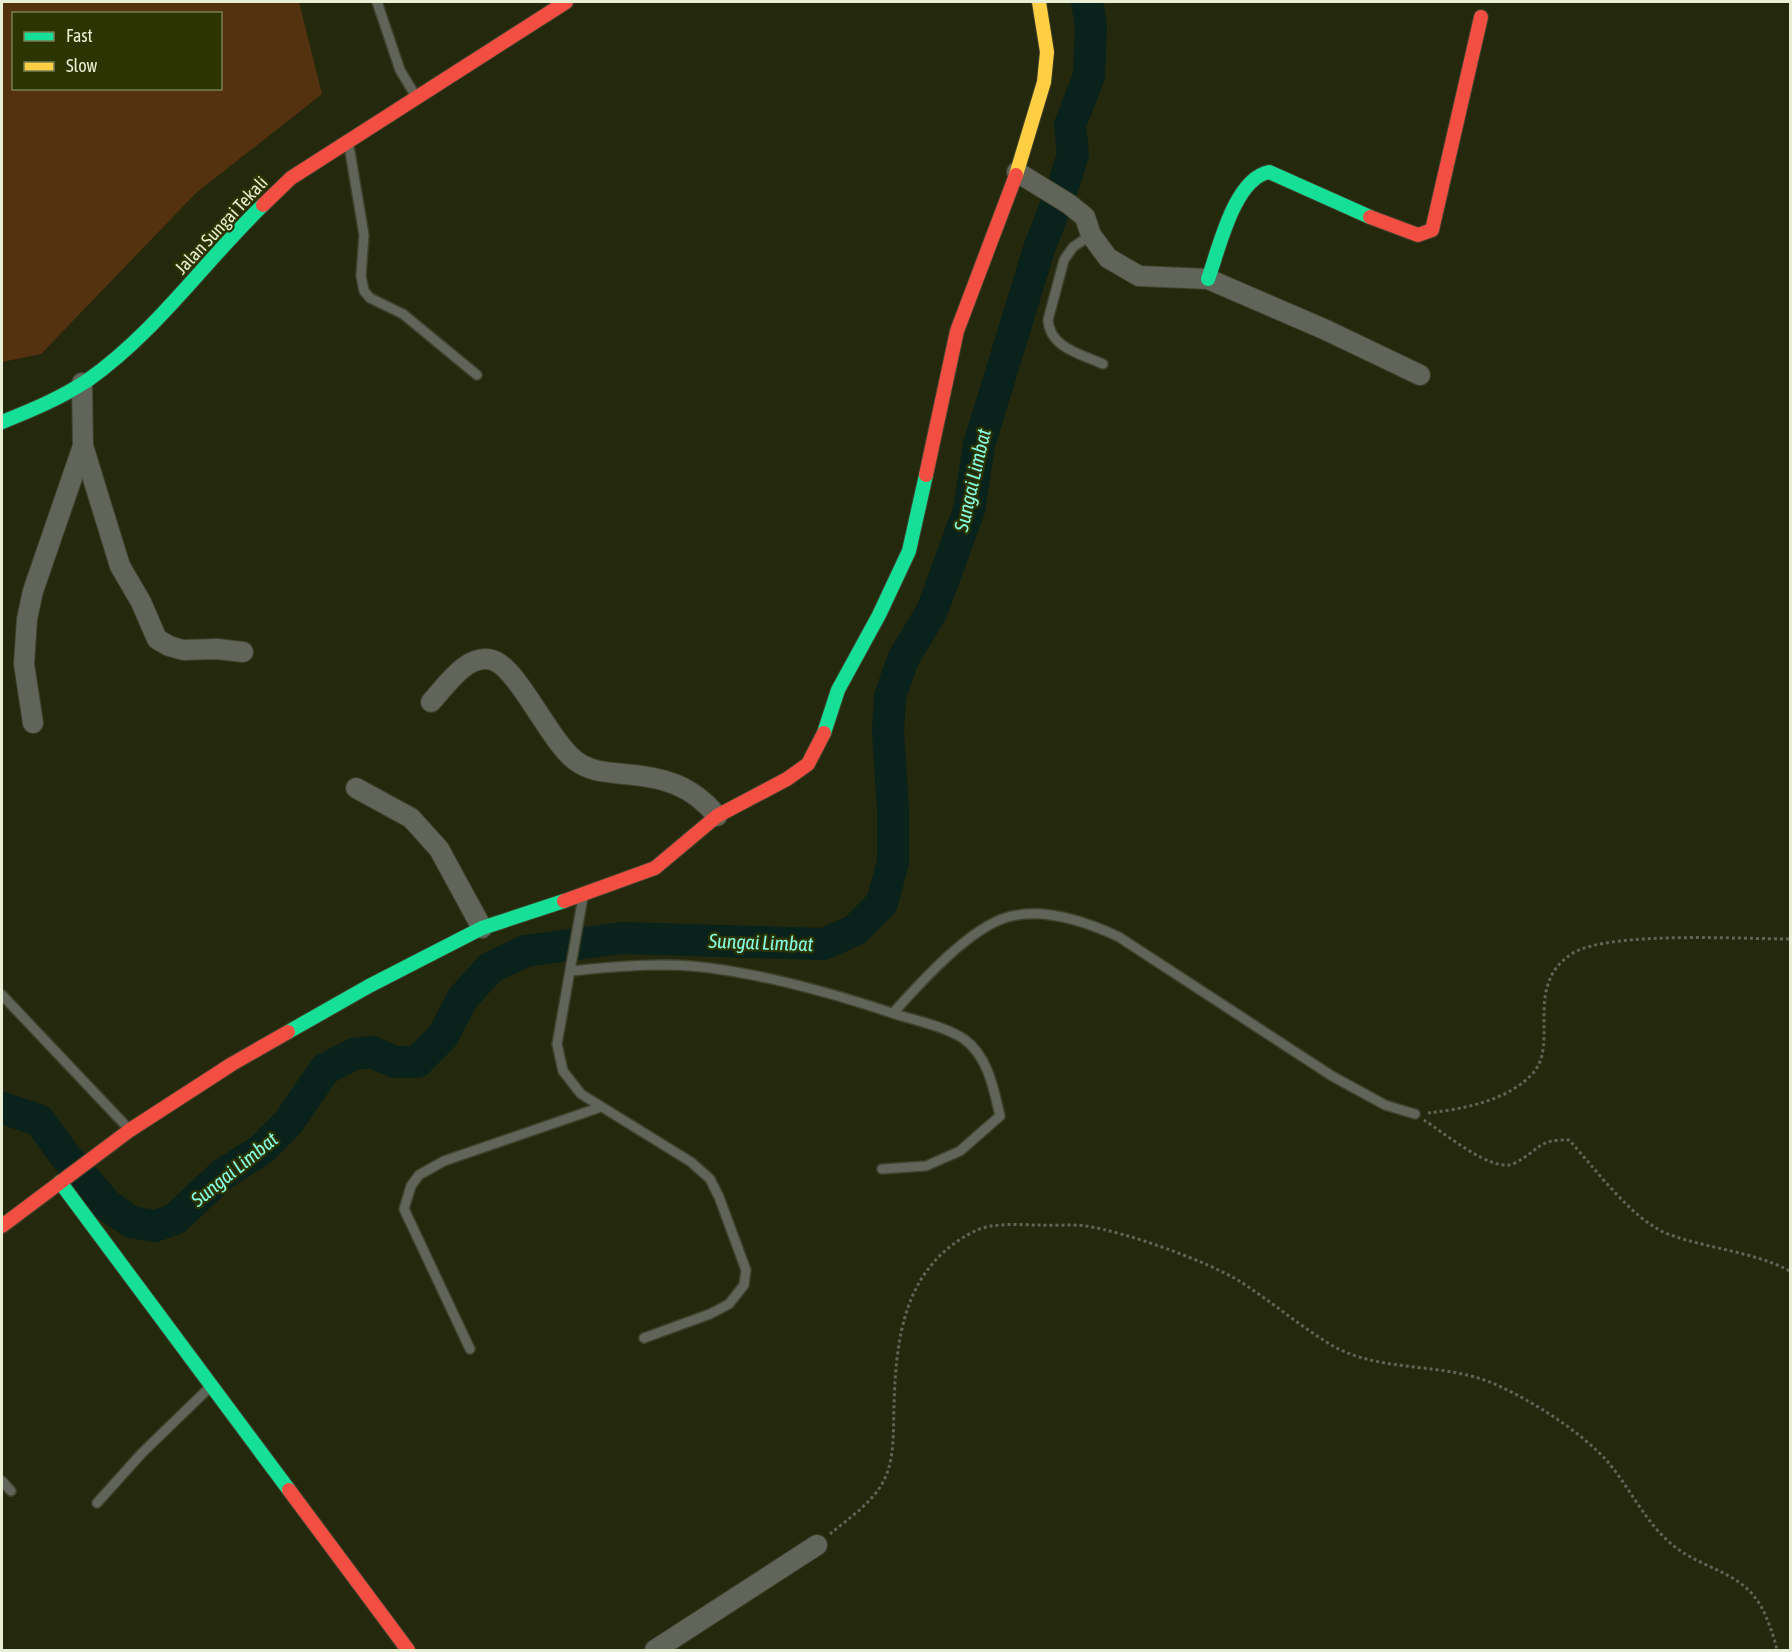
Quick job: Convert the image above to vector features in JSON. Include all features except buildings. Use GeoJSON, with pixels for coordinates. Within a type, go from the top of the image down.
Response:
{"type":"FeatureCollection","features":[{"type":"Feature","properties":{"kind":"street","name":"Jalan Sungai Tekali"},"geometry":{"type":"LineString","coordinates":[[2,422],[82,384],[148,330],[264,201],[291,178],[566,2]]}},
{"type":"Feature","properties":{"kind":"street"},"geometry":{"type":"LineString","coordinates":[[2,1226],[130,1130],[232,1064],[369,986],[482,928],[548,904],[583,895],[655,868],[717,816],[787,779],[808,764],[822,739],[838,690],[879,615],[909,551],[957,331],[1017,172],[1044,82],[1047,52],[1038,2]]}},
{"type":"Feature","properties":{"kind":"street"},"geometry":{"type":"LineString","coordinates":[[1208,279],[1242,192],[1252,179],[1269,172],[1399,230],[1418,235],[1432,230],[1481,17]]}},
{"type":"Feature","properties":{"kind":"street"},"geometry":{"type":"LineString","coordinates":[[1017,172],[1069,204],[1084,217],[1091,235],[1108,258],[1139,276],[1208,279],[1326,330],[1420,375]]}},
{"type":"Feature","properties":{"kind":"street"},"geometry":{"type":"LineString","coordinates":[[82,384],[83,446],[120,566],[141,602],[157,639],[183,650],[217,649],[243,652]]}},
{"type":"Feature","properties":{"kind":"street"},"geometry":{"type":"LineString","coordinates":[[33,723],[24,664],[27,619],[33,591],[83,446]]}},
{"type":"Feature","properties":{"kind":"street"},"geometry":{"type":"LineString","coordinates":[[431,702],[465,666],[480,659],[494,660],[508,669],[552,736],[576,761],[594,771],[642,775],[682,786],[703,798],[717,816]]}},
{"type":"Feature","properties":{"kind":"street"},"geometry":{"type":"LineString","coordinates":[[356,788],[411,818],[439,849],[482,928]]}},
{"type":"Feature","properties":{"kind":"street"},"geometry":{"type":"LineString","coordinates":[[64,1179],[212,1386],[408,1650]]}},
{"type":"Feature","properties":{"kind":"street"},"geometry":{"type":"LineString","coordinates":[[665,1647],[818,1545]]}},
{"type":"Feature","properties":{"kind":"lane"},"geometry":{"type":"LineString","coordinates":[[377,2],[400,70],[417,97]]}},
{"type":"Feature","properties":{"kind":"lane"},"geometry":{"type":"LineString","coordinates":[[348,140],[364,235],[361,276],[364,291],[370,298],[403,314],[477,375]]}},
{"type":"Feature","properties":{"kind":"lane"},"geometry":{"type":"LineString","coordinates":[[1091,235],[1073,247],[1064,260],[1048,320],[1051,336],[1056,342],[1103,364]]}},
{"type":"Feature","properties":{"kind":"lane"},"geometry":{"type":"LineString","coordinates":[[583,895],[572,972],[557,1044],[563,1071],[581,1094],[691,1162],[710,1179],[720,1197],[746,1269],[744,1285],[729,1304],[644,1338]]}},
{"type":"Feature","properties":{"kind":"lane"},"geometry":{"type":"LineString","coordinates":[[893,1013],[921,983],[984,927],[1010,917],[1054,916],[1086,922],[1119,937],[1332,1076],[1385,1105],[1415,1114]]}},
{"type":"Feature","properties":{"kind":"lane"},"geometry":{"type":"LineString","coordinates":[[572,972],[602,968],[689,966],[739,973],[850,999],[937,1027],[965,1040],[980,1057],[992,1079],[1000,1116],[960,1151],[926,1166],[882,1169]]}},
{"type":"Feature","properties":{"kind":"lane"},"geometry":{"type":"LineString","coordinates":[[2,994],[130,1130]]}},
{"type":"Feature","properties":{"kind":"lane"},"geometry":{"type":"LineString","coordinates":[[470,1349],[404,1209],[411,1186],[419,1175],[444,1161],[601,1107]]}},
{"type":"Feature","properties":{"kind":"lane"},"geometry":{"type":"LineString","coordinates":[[97,1503],[142,1453],[212,1386]]}},
{"type":"Feature","properties":{"kind":"lane"},"geometry":{"type":"LineString","coordinates":[[2,1481],[11,1491]]}},
{"type":"Feature","properties":{"kind":"path"},"geometry":{"type":"LineString","coordinates":[[1415,1114],[1454,1110],[1508,1093],[1534,1072],[1542,1052],[1543,1000],[1550,977],[1573,953],[1600,944],[1667,939],[1791,939]]}},
{"type":"Feature","properties":{"kind":"path"},"geometry":{"type":"LineString","coordinates":[[1415,1114],[1482,1159],[1501,1166],[1513,1165],[1548,1140],[1569,1140],[1640,1216],[1666,1234],[1774,1262],[1791,1270]]}},
{"type":"Feature","properties":{"kind":"path"},"geometry":{"type":"LineString","coordinates":[[818,1545],[871,1498],[885,1479],[893,1452],[895,1362],[909,1298],[940,1256],[976,1230],[1010,1224],[1086,1227],[1155,1245],[1237,1280],[1333,1346],[1361,1359],[1448,1370],[1496,1384],[1521,1397],[1587,1442],[1601,1455],[1666,1539],[1686,1555],[1723,1571],[1749,1587],[1762,1606],[1777,1650]]}},
{"type":"Feature","properties":{"kind":"shaded area"},"geometry":{"type":"Polygon","coordinates":[[[2,2],[299,2],[322,94],[196,193],[41,354],[2,362],[2,2]]]}},
{"type":"Feature","properties":{"kind":"waterway","name":"Sungai Limbat"},"geometry":{"type":"LineString","coordinates":[[2,1108],[39,1120],[65,1156],[106,1204],[131,1222],[155,1226],[175,1219],[223,1174],[261,1150],[288,1123],[325,1069],[354,1054],[372,1052],[395,1062],[417,1062],[443,1036],[462,999],[490,968],[525,951],[622,938],[824,944],[855,930],[882,903],[893,862],[893,809],[888,732],[890,697],[903,659],[932,611],[969,510],[979,445],[1039,249],[1073,154],[1070,125],[1089,76],[1091,25],[1087,2]]}},
{"type":"Feature","properties":{"kind":"traffic: fast"},"geometry":{"type":"LineString","coordinates":[[1208,279],[1237,201],[1246,187],[1257,177],[1269,172],[1370,217]]}},
{"type":"Feature","properties":{"kind":"traffic: fast"},"geometry":{"type":"LineString","coordinates":[[2,422],[67,392],[113,361],[158,319],[263,205]]}},
{"type":"Feature","properties":{"kind":"traffic: fast"},"geometry":{"type":"LineString","coordinates":[[824,733],[838,690],[879,615],[909,551],[926,475]]}},
{"type":"Feature","properties":{"kind":"traffic: fast"},"geometry":{"type":"LineString","coordinates":[[288,1032],[369,986],[482,928],[564,901]]}},
{"type":"Feature","properties":{"kind":"traffic: fast"},"geometry":{"type":"LineString","coordinates":[[60,1182],[289,1490]]}},
{"type":"Feature","properties":{"kind":"traffic: slow"},"geometry":{"type":"LineString","coordinates":[[1016,175],[1044,82],[1047,52],[1039,2]]}},
{"type":"Feature","properties":{"kind":"traffic: jam"},"geometry":{"type":"LineString","coordinates":[[263,205],[291,178],[566,2]]}},
{"type":"Feature","properties":{"kind":"traffic: jam"},"geometry":{"type":"LineString","coordinates":[[1370,217],[1418,235],[1432,230],[1481,17]]}},
{"type":"Feature","properties":{"kind":"traffic: jam"},"geometry":{"type":"LineString","coordinates":[[926,475],[957,331],[1016,175]]}},
{"type":"Feature","properties":{"kind":"traffic: jam"},"geometry":{"type":"LineString","coordinates":[[564,901],[655,868],[717,816],[787,779],[808,764],[824,733]]}},
{"type":"Feature","properties":{"kind":"traffic: jam"},"geometry":{"type":"LineString","coordinates":[[2,1226],[130,1130],[232,1064],[288,1032]]}},
{"type":"Feature","properties":{"kind":"traffic: jam"},"geometry":{"type":"LineString","coordinates":[[289,1490],[408,1650]]}}]}
